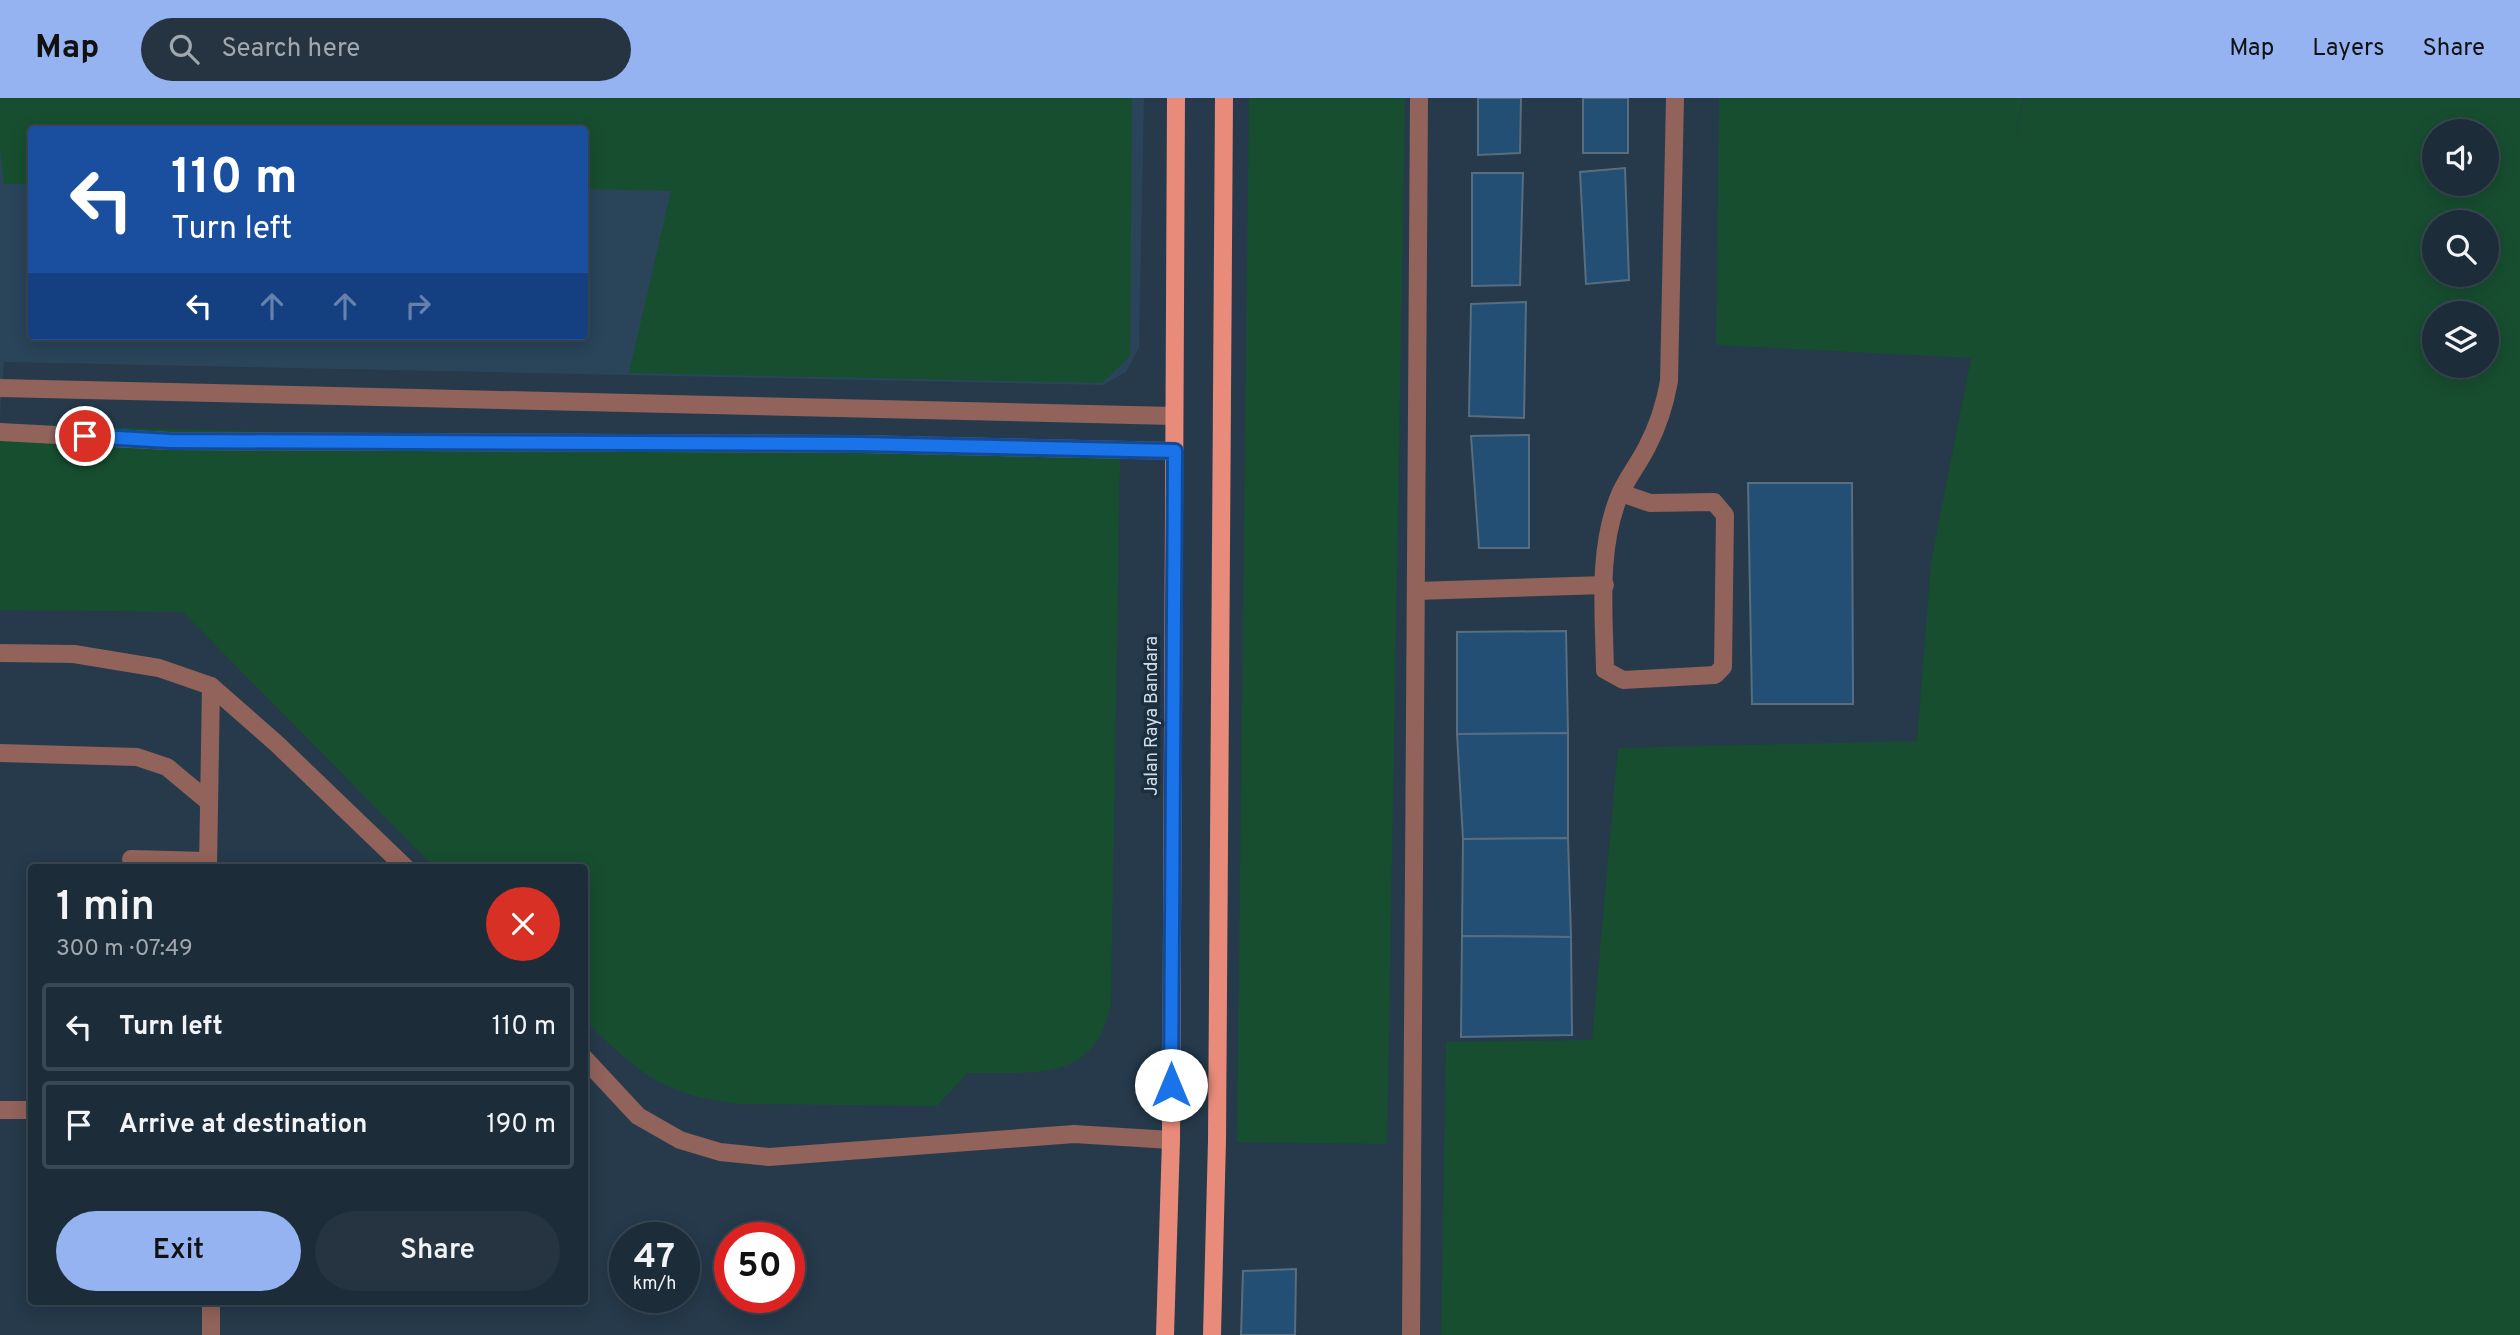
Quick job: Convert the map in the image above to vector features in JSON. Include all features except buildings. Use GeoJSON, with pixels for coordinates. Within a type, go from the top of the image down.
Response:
{"type":"FeatureCollection","features":[{"type":"Feature","properties":{"kind":"main road","name":"Jalan Raya Bandara"},"geometry":{"type":"LineString","coordinates":[[1165,1335],[1171,1140],[1176,98]]}},
{"type":"Feature","properties":{"kind":"main road"},"geometry":{"type":"LineString","coordinates":[[1212,1335],[1217,1127],[1224,98]]}},
{"type":"Feature","properties":{"kind":"street"},"geometry":{"type":"LineString","coordinates":[[1411,1335],[1419,98]]}},
{"type":"Feature","properties":{"kind":"street"},"geometry":{"type":"LineString","coordinates":[[1620,493],[1650,503],[1714,502],[1725,514],[1723,667],[1715,675],[1623,680],[1605,670],[1607,533],[1620,493],[1648,446],[1664,407],[1669,381],[1675,98]]}},
{"type":"Feature","properties":{"kind":"street"},"geometry":{"type":"LineString","coordinates":[[0,388],[1174,416]]}},
{"type":"Feature","properties":{"kind":"street"},"geometry":{"type":"LineString","coordinates":[[0,432],[169,441],[860,444],[1175,451]]}},
{"type":"Feature","properties":{"kind":"street"},"geometry":{"type":"LineString","coordinates":[[1416,592],[1605,586]]}},
{"type":"Feature","properties":{"kind":"street"},"geometry":{"type":"LineString","coordinates":[[0,653],[74,654],[159,667],[211,686],[276,744],[401,864]]}},
{"type":"Feature","properties":{"kind":"street"},"geometry":{"type":"LineString","coordinates":[[131,859],[208,864],[211,686]]}},
{"type":"Feature","properties":{"kind":"street"},"geometry":{"type":"LineString","coordinates":[[0,753],[137,757],[167,767],[209,802]]}},
{"type":"Feature","properties":{"kind":"street"},"geometry":{"type":"LineString","coordinates":[[588,1062],[638,1116],[680,1140],[720,1152],[769,1157],[1074,1135],[1171,1140]]}},
{"type":"Feature","properties":{"kind":"street"},"geometry":{"type":"LineString","coordinates":[[0,1110],[28,1110]]}},
{"type":"Feature","properties":{"kind":"street"},"geometry":{"type":"LineString","coordinates":[[211,1305],[211,1335]]}},
{"type":"Feature","properties":{"kind":"shaded area"},"geometry":{"type":"Polygon","coordinates":[[[0,98],[1144,98],[1139,348],[1126,372],[1103,385],[4,362],[0,416],[0,98]]]}},
{"type":"Feature","properties":{"kind":"green space"},"geometry":{"type":"Polygon","coordinates":[[[0,98],[1132,98],[1130,356],[1102,383],[629,373],[671,191],[588,189],[588,126],[28,126],[28,184],[4,184],[0,149],[0,98]]]}},
{"type":"Feature","properties":{"kind":"green space"},"geometry":{"type":"Polygon","coordinates":[[[1249,98],[1405,98],[1387,1144],[1237,1142],[1249,98]]]}},
{"type":"Feature","properties":{"kind":"green space"},"geometry":{"type":"Polygon","coordinates":[[[1719,98],[2023,98],[2015,141],[2024,98],[2520,98],[2520,1335],[1441,1335],[1446,1042],[1592,1040],[1618,748],[1917,741],[1931,562],[1971,358],[1716,345],[1719,98]]]}},
{"type":"Feature","properties":{"kind":"green space"},"geometry":{"type":"Polygon","coordinates":[[[6,424],[1120,458],[1111,1001],[1104,1028],[1092,1047],[1077,1060],[1038,1072],[967,1073],[937,1106],[742,1104],[692,1095],[654,1079],[637,1068],[588,1023],[588,864],[431,864],[183,612],[0,610],[0,429],[6,424]]]}},
{"type":"Feature","properties":{"kind":"route"},"geometry":{"type":"LineString","coordinates":[[85,436],[169,441],[860,444],[1175,451],[1171,1085]]}}]}
